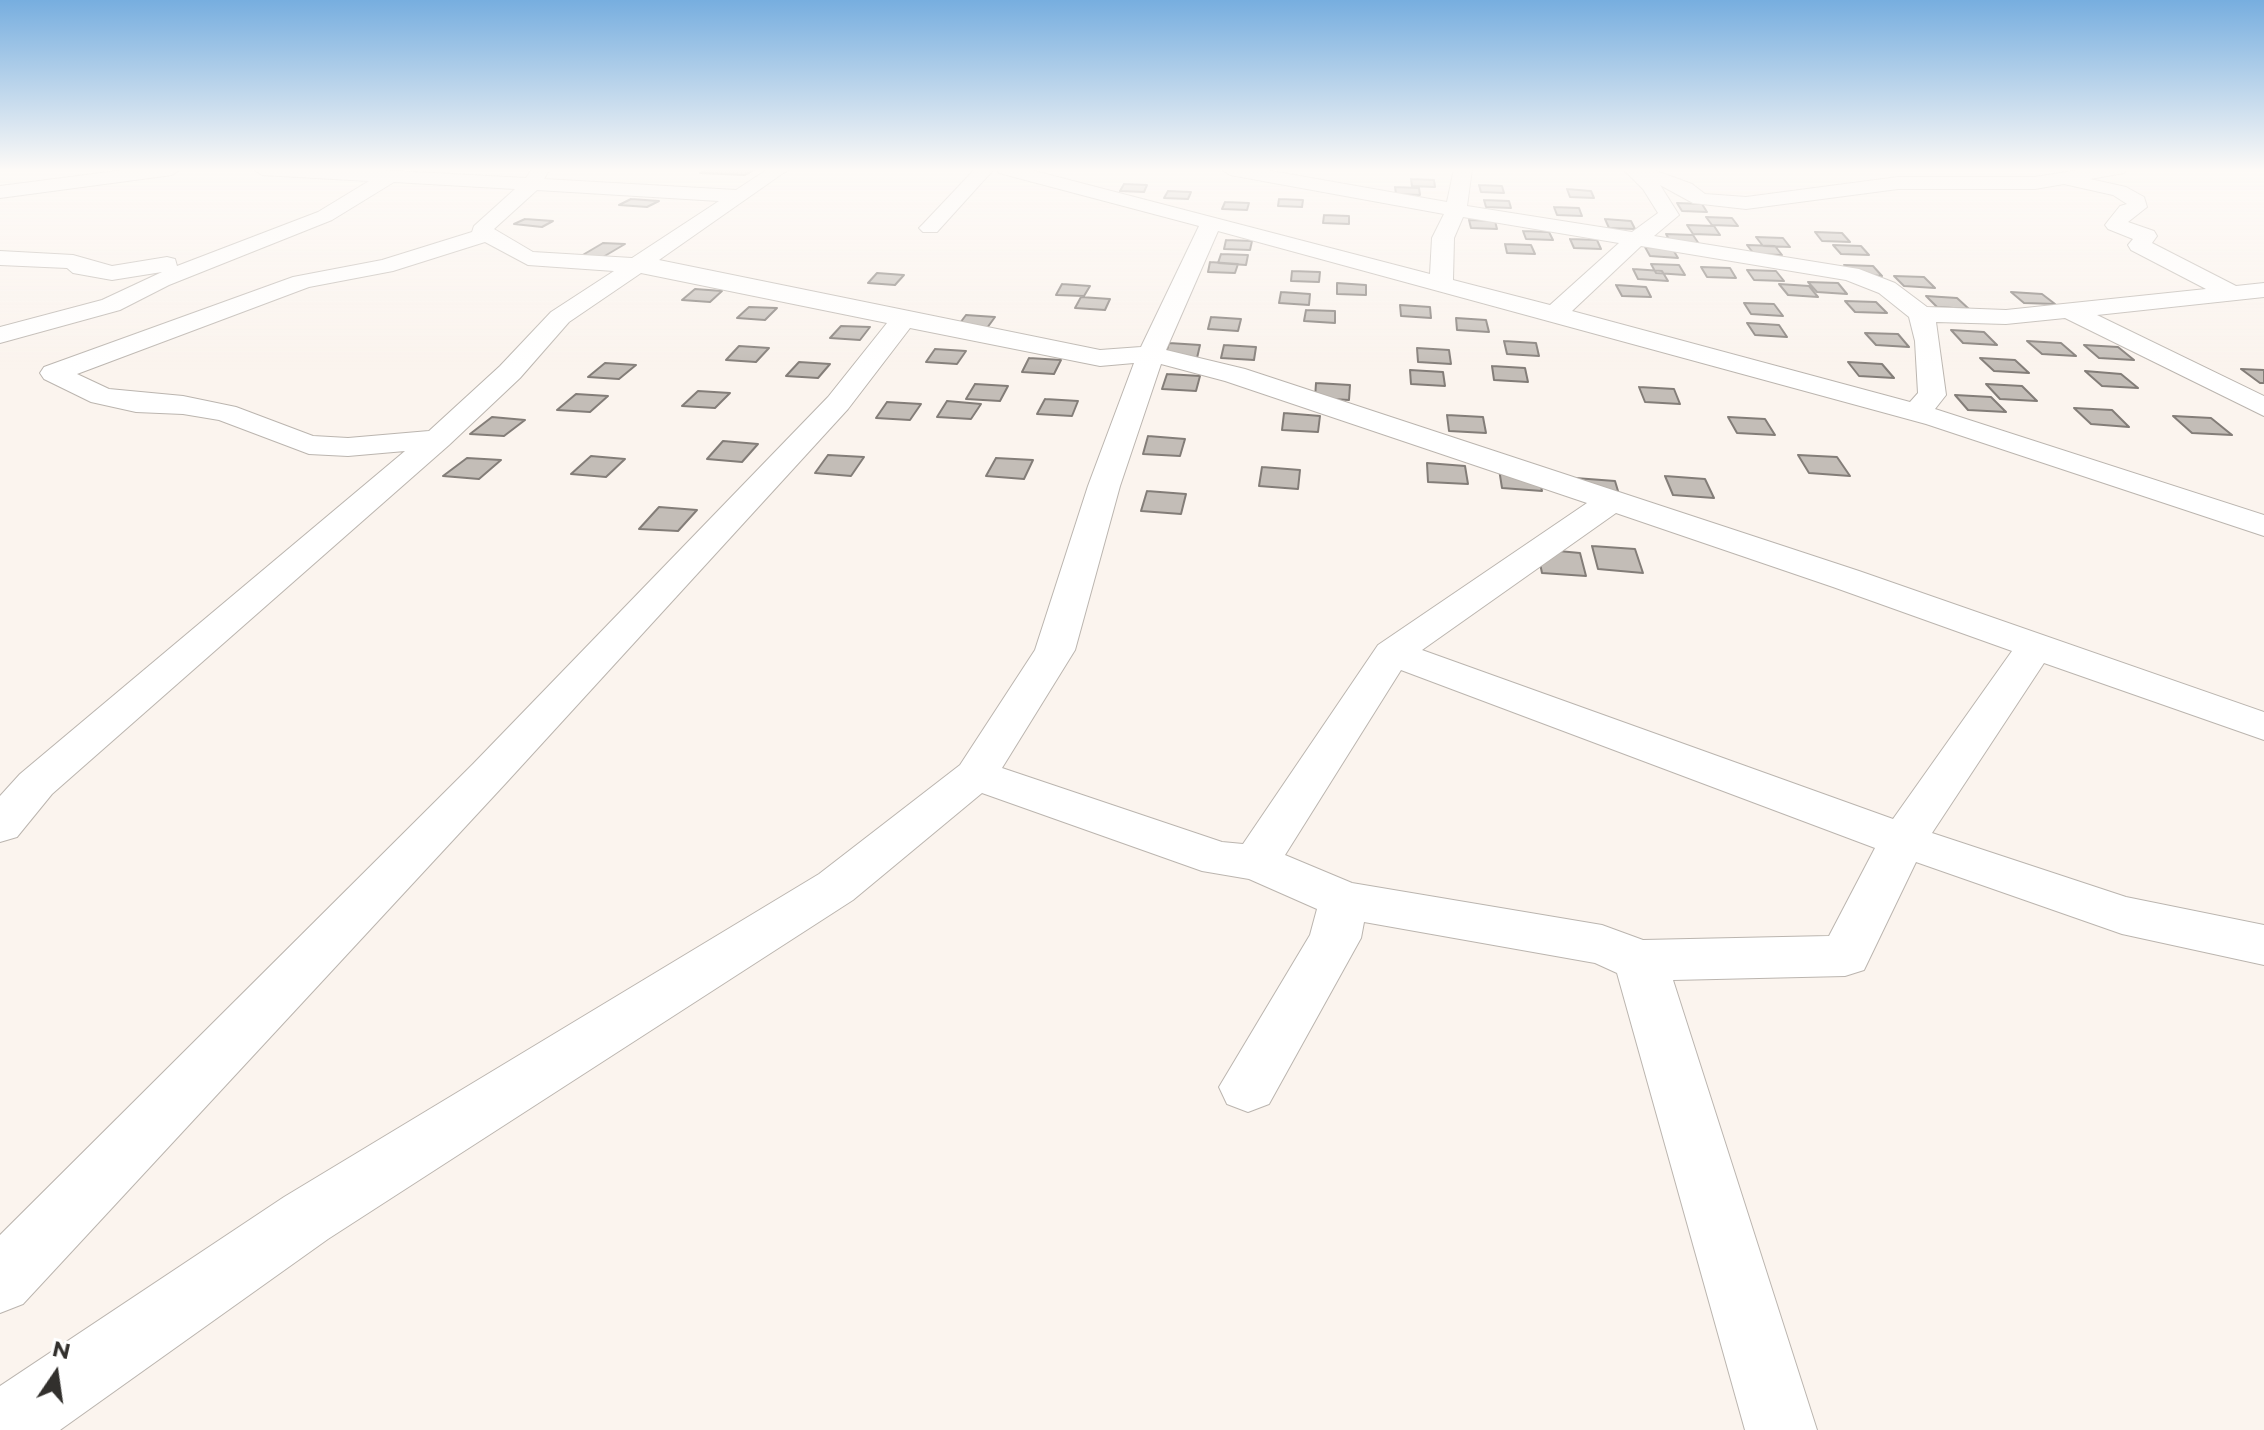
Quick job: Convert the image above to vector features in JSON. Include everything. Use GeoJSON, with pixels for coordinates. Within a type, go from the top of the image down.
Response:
{"type":"FeatureCollection","features":[{"type":"Feature","properties":{"kind":"street"},"geometry":{"type":"LineString","coordinates":[[0,335],[111,305],[273,236]]}},
{"type":"Feature","properties":{"kind":"street"},"geometry":{"type":"LineString","coordinates":[[438,439],[348,447],[309,445],[226,413],[101,396],[54,373],[301,282],[385,266],[481,236]]}},
{"type":"Feature","properties":{"kind":"street"},"geometry":{"type":"LineString","coordinates":[[490,236],[528,258],[640,265],[699,273],[902,321],[1100,358],[1151,354],[1235,375],[2036,645],[2264,727]]}},
{"type":"Feature","properties":{"kind":"street"},"geometry":{"type":"LineString","coordinates":[[0,826],[36,784],[438,439],[510,372],[560,317],[683,236]]}},
{"type":"Feature","properties":{"kind":"street"},"geometry":{"type":"LineString","coordinates":[[0,1429],[306,1218],[836,887],[976,775],[1055,650],[1104,486],[1151,354],[1206,236]]}},
{"type":"Feature","properties":{"kind":"street"},"geometry":{"type":"LineString","coordinates":[[1258,236],[1441,282],[1916,412],[2264,526]]}},
{"type":"Feature","properties":{"kind":"street"},"geometry":{"type":"LineString","coordinates":[[1441,282],[1444,236]]}},
{"type":"Feature","properties":{"kind":"street"},"geometry":{"type":"LineString","coordinates":[[1616,236],[1851,274],[1887,288],[1921,314],[2006,317],[2264,290]]}},
{"type":"Feature","properties":{"kind":"street"},"geometry":{"type":"LineString","coordinates":[[1556,313],[1640,236]]}},
{"type":"Feature","properties":{"kind":"street"},"geometry":{"type":"LineString","coordinates":[[2145,236],[2139,245],[2264,308]]}},
{"type":"Feature","properties":{"kind":"street"},"geometry":{"type":"LineString","coordinates":[[0,258],[73,262],[93,271],[112,273],[220,256]]}},
{"type":"Feature","properties":{"kind":"street"},"geometry":{"type":"LineString","coordinates":[[2067,310],[2264,407]]}},
{"type":"Feature","properties":{"kind":"street"},"geometry":{"type":"LineString","coordinates":[[1916,412],[1932,395],[1928,341],[1921,314]]}},
{"type":"Feature","properties":{"kind":"street"},"geometry":{"type":"LineString","coordinates":[[0,1281],[499,763],[838,403],[902,321]]}},
{"type":"Feature","properties":{"kind":"street"},"geometry":{"type":"LineString","coordinates":[[1256,862],[1392,653],[1612,501]]}},
{"type":"Feature","properties":{"kind":"street"},"geometry":{"type":"LineString","coordinates":[[976,775],[1219,859],[1256,862],[1344,900],[1602,945],[1640,960],[1845,956],[1903,840],[2036,645]]}},
{"type":"Feature","properties":{"kind":"street"},"geometry":{"type":"LineString","coordinates":[[1392,653],[1903,840],[2122,915],[2264,945]]}},
{"type":"Feature","properties":{"kind":"street"},"geometry":{"type":"LineString","coordinates":[[1248,1087],[1335,938],[1344,900]]}},
{"type":"Feature","properties":{"kind":"street"},"geometry":{"type":"LineString","coordinates":[[1640,960],[1781,1430]]}},
{"type":"Feature","properties":{"kind":"building"},"geometry":{"type":"Polygon","coordinates":[[[1525,236],[1551,236],[1553,240],[1526,239],[1525,236]]]}},
{"type":"Feature","properties":{"kind":"building"},"geometry":{"type":"Polygon","coordinates":[[[1667,236],[1693,236],[1699,244],[1671,243],[1667,236]]]}},
{"type":"Feature","properties":{"kind":"building"},"geometry":{"type":"Polygon","coordinates":[[[1818,236],[1844,236],[1850,242],[1822,241],[1818,236]]]}},
{"type":"Feature","properties":{"kind":"building"},"geometry":{"type":"Polygon","coordinates":[[[1756,237],[1783,238],[1790,247],[1763,246],[1756,237]]]}},
{"type":"Feature","properties":{"kind":"building"},"geometry":{"type":"Polygon","coordinates":[[[1570,239],[1597,240],[1601,249],[1574,248],[1570,239]]]}},
{"type":"Feature","properties":{"kind":"building"},"geometry":{"type":"Polygon","coordinates":[[[1226,240],[1252,241],[1250,250],[1224,249],[1226,240]]]}},
{"type":"Feature","properties":{"kind":"building"},"geometry":{"type":"Polygon","coordinates":[[[603,243],[625,244],[603,257],[581,256],[603,243]]]}},
{"type":"Feature","properties":{"kind":"building"},"geometry":{"type":"Polygon","coordinates":[[[1505,244],[1531,245],[1535,254],[1507,253],[1505,244]]]}},
{"type":"Feature","properties":{"kind":"building"},"geometry":{"type":"Polygon","coordinates":[[[1747,245],[1775,246],[1782,255],[1754,254],[1747,245]]]}},
{"type":"Feature","properties":{"kind":"building"},"geometry":{"type":"Polygon","coordinates":[[[1833,245],[1861,246],[1869,255],[1841,254],[1833,245]]]}},
{"type":"Feature","properties":{"kind":"building"},"geometry":{"type":"Polygon","coordinates":[[[1645,247],[1672,248],[1678,258],[1650,256],[1645,247]]]}},
{"type":"Feature","properties":{"kind":"building"},"geometry":{"type":"Polygon","coordinates":[[[1221,254],[1248,255],[1246,265],[1218,263],[1221,254]]]}},
{"type":"Feature","properties":{"kind":"building"},"geometry":{"type":"Polygon","coordinates":[[[1210,262],[1238,264],[1235,273],[1208,272],[1210,262]]]}},
{"type":"Feature","properties":{"kind":"building"},"geometry":{"type":"Polygon","coordinates":[[[1651,264],[1679,265],[1685,275],[1656,273],[1651,264]]]}},
{"type":"Feature","properties":{"kind":"building"},"geometry":{"type":"Polygon","coordinates":[[[1844,265],[1873,266],[1882,276],[1853,274],[1844,265]]]}},
{"type":"Feature","properties":{"kind":"building"},"geometry":{"type":"Polygon","coordinates":[[[1701,267],[1730,268],[1736,278],[1707,277],[1701,267]]]}},
{"type":"Feature","properties":{"kind":"building"},"geometry":{"type":"Polygon","coordinates":[[[1633,269],[1662,271],[1668,281],[1638,279],[1633,269]]]}},
{"type":"Feature","properties":{"kind":"building"},"geometry":{"type":"Polygon","coordinates":[[[1747,270],[1776,271],[1784,281],[1754,280],[1747,270]]]}},
{"type":"Feature","properties":{"kind":"building"},"geometry":{"type":"Polygon","coordinates":[[[1292,271],[1320,272],[1319,282],[1291,281],[1292,271]]]}},
{"type":"Feature","properties":{"kind":"building"},"geometry":{"type":"Polygon","coordinates":[[[877,273],[904,275],[895,285],[868,283],[877,273]]]}},
{"type":"Feature","properties":{"kind":"building"},"geometry":{"type":"Polygon","coordinates":[[[1894,276],[1924,277],[1935,288],[1904,286],[1894,276]]]}},
{"type":"Feature","properties":{"kind":"building"},"geometry":{"type":"Polygon","coordinates":[[[1808,282],[1838,283],[1847,294],[1817,292],[1808,282]]]}},
{"type":"Feature","properties":{"kind":"building"},"geometry":{"type":"Polygon","coordinates":[[[1337,283],[1366,285],[1366,295],[1337,294],[1337,283]]]}},
{"type":"Feature","properties":{"kind":"building"},"geometry":{"type":"Polygon","coordinates":[[[1062,284],[1090,286],[1084,296],[1056,295],[1062,284]]]}},
{"type":"Feature","properties":{"kind":"building"},"geometry":{"type":"Polygon","coordinates":[[[1779,284],[1809,286],[1818,297],[1788,295],[1779,284]]]}},
{"type":"Feature","properties":{"kind":"building"},"geometry":{"type":"Polygon","coordinates":[[[1616,285],[1646,287],[1651,297],[1622,296],[1616,285]]]}},
{"type":"Feature","properties":{"kind":"building"},"geometry":{"type":"Polygon","coordinates":[[[695,289],[722,291],[710,302],[682,300],[695,289]]]}},
{"type":"Feature","properties":{"kind":"building"},"geometry":{"type":"Polygon","coordinates":[[[1281,292],[1310,294],[1309,305],[1279,303],[1281,292]]]}},
{"type":"Feature","properties":{"kind":"building"},"geometry":{"type":"Polygon","coordinates":[[[2011,292],[2042,294],[2055,304],[2024,303],[2011,292]]]}},
{"type":"Feature","properties":{"kind":"building"},"geometry":{"type":"Polygon","coordinates":[[[1926,296],[1957,298],[1969,309],[1937,307],[1926,296]]]}},
{"type":"Feature","properties":{"kind":"building"},"geometry":{"type":"Polygon","coordinates":[[[1081,297],[1110,299],[1105,310],[1075,308],[1081,297]]]}},
{"type":"Feature","properties":{"kind":"building"},"geometry":{"type":"Polygon","coordinates":[[[1845,301],[1876,302],[1887,313],[1855,312],[1845,301]]]}},
{"type":"Feature","properties":{"kind":"building"},"geometry":{"type":"Polygon","coordinates":[[[1744,303],[1774,304],[1783,316],[1751,314],[1744,303]]]}},
{"type":"Feature","properties":{"kind":"building"},"geometry":{"type":"Polygon","coordinates":[[[1400,305],[1430,307],[1431,318],[1401,316],[1400,305]]]}},
{"type":"Feature","properties":{"kind":"building"},"geometry":{"type":"Polygon","coordinates":[[[749,307],[777,308],[765,320],[737,318],[749,307]]]}},
{"type":"Feature","properties":{"kind":"building"},"geometry":{"type":"Polygon","coordinates":[[[1306,310],[1335,311],[1335,323],[1304,321],[1306,310]]]}},
{"type":"Feature","properties":{"kind":"building"},"geometry":{"type":"Polygon","coordinates":[[[966,315],[995,317],[987,328],[957,327],[966,315]]]}},
{"type":"Feature","properties":{"kind":"building"},"geometry":{"type":"Polygon","coordinates":[[[1211,317],[1241,319],[1238,331],[1208,329],[1211,317]]]}},
{"type":"Feature","properties":{"kind":"building"},"geometry":{"type":"Polygon","coordinates":[[[1456,318],[1486,320],[1489,332],[1457,330],[1456,318]]]}},
{"type":"Feature","properties":{"kind":"building"},"geometry":{"type":"Polygon","coordinates":[[[1747,323],[1779,325],[1787,337],[1755,335],[1747,323]]]}},
{"type":"Feature","properties":{"kind":"building"},"geometry":{"type":"Polygon","coordinates":[[[841,326],[870,327],[860,340],[830,338],[841,326]]]}},
{"type":"Feature","properties":{"kind":"building"},"geometry":{"type":"Polygon","coordinates":[[[1951,330],[1984,332],[1997,345],[1963,343],[1951,330]]]}},
{"type":"Feature","properties":{"kind":"building"},"geometry":{"type":"Polygon","coordinates":[[[1865,333],[1898,334],[1909,347],[1876,345],[1865,333]]]}},
{"type":"Feature","properties":{"kind":"building"},"geometry":{"type":"Polygon","coordinates":[[[1504,341],[1536,343],[1539,356],[1507,354],[1504,341]]]}},
{"type":"Feature","properties":{"kind":"building"},"geometry":{"type":"Polygon","coordinates":[[[2027,341],[2061,343],[2076,356],[2042,354],[2027,341]]]}},
{"type":"Feature","properties":{"kind":"building"},"geometry":{"type":"Polygon","coordinates":[[[1169,343],[1200,345],[1197,358],[1165,356],[1169,343]]]}},
{"type":"Feature","properties":{"kind":"building"},"geometry":{"type":"Polygon","coordinates":[[[1224,345],[1256,347],[1254,360],[1221,358],[1224,345]]]}},
{"type":"Feature","properties":{"kind":"building"},"geometry":{"type":"Polygon","coordinates":[[[2084,345],[2118,347],[2134,360],[2099,358],[2084,345]]]}},
{"type":"Feature","properties":{"kind":"building"},"geometry":{"type":"Polygon","coordinates":[[[739,346],[769,348],[756,362],[726,360],[739,346]]]}},
{"type":"Feature","properties":{"kind":"building"},"geometry":{"type":"Polygon","coordinates":[[[1417,348],[1449,350],[1451,364],[1418,362],[1417,348]]]}},
{"type":"Feature","properties":{"kind":"building"},"geometry":{"type":"Polygon","coordinates":[[[935,349],[966,351],[957,364],[926,362],[935,349]]]}},
{"type":"Feature","properties":{"kind":"building"},"geometry":{"type":"Polygon","coordinates":[[[1029,358],[1061,360],[1054,374],[1022,372],[1029,358]]]}},
{"type":"Feature","properties":{"kind":"building"},"geometry":{"type":"Polygon","coordinates":[[[1980,358],[2015,360],[2029,373],[1994,371],[1980,358]]]}},
{"type":"Feature","properties":{"kind":"building"},"geometry":{"type":"Polygon","coordinates":[[[799,362],[830,364],[818,378],[786,376],[799,362]]]}},
{"type":"Feature","properties":{"kind":"building"},"geometry":{"type":"Polygon","coordinates":[[[1848,362],[1882,364],[1894,378],[1859,376],[1848,362]]]}},
{"type":"Feature","properties":{"kind":"building"},"geometry":{"type":"Polygon","coordinates":[[[605,363],[636,365],[619,379],[588,377],[605,363]]]}},
{"type":"Feature","properties":{"kind":"building"},"geometry":{"type":"Polygon","coordinates":[[[1492,366],[1525,368],[1528,382],[1494,380],[1492,366]]]}},
{"type":"Feature","properties":{"kind":"building"},"geometry":{"type":"Polygon","coordinates":[[[2241,369],[2264,370],[2264,383],[2260,383],[2241,369]]]}},
{"type":"Feature","properties":{"kind":"building"},"geometry":{"type":"Polygon","coordinates":[[[1410,370],[1443,372],[1445,386],[1411,384],[1410,370]]]}},
{"type":"Feature","properties":{"kind":"building"},"geometry":{"type":"Polygon","coordinates":[[[2085,371],[2121,374],[2138,388],[2102,386],[2085,371]]]}},
{"type":"Feature","properties":{"kind":"building"},"geometry":{"type":"Polygon","coordinates":[[[1167,374],[1200,376],[1196,391],[1162,389],[1167,374]]]}},
{"type":"Feature","properties":{"kind":"building"},"geometry":{"type":"Polygon","coordinates":[[[1316,383],[1350,385],[1349,400],[1315,398],[1316,383]]]}},
{"type":"Feature","properties":{"kind":"building"},"geometry":{"type":"Polygon","coordinates":[[[975,384],[1008,386],[1000,401],[966,399],[975,384]]]}},
{"type":"Feature","properties":{"kind":"building"},"geometry":{"type":"Polygon","coordinates":[[[1986,384],[2022,386],[2037,401],[2000,399],[1986,384]]]}},
{"type":"Feature","properties":{"kind":"building"},"geometry":{"type":"Polygon","coordinates":[[[1639,387],[1674,389],[1680,404],[1645,402],[1639,387]]]}},
{"type":"Feature","properties":{"kind":"building"},"geometry":{"type":"Polygon","coordinates":[[[698,391],[730,393],[715,408],[682,406],[698,391]]]}},
{"type":"Feature","properties":{"kind":"building"},"geometry":{"type":"Polygon","coordinates":[[[576,394],[608,396],[590,412],[557,410],[576,394]]]}},
{"type":"Feature","properties":{"kind":"building"},"geometry":{"type":"Polygon","coordinates":[[[1955,395],[1991,397],[2006,412],[1968,410],[1955,395]]]}},
{"type":"Feature","properties":{"kind":"building"},"geometry":{"type":"Polygon","coordinates":[[[1045,399],[1078,401],[1072,416],[1037,414],[1045,399]]]}},
{"type":"Feature","properties":{"kind":"building"},"geometry":{"type":"Polygon","coordinates":[[[947,401],[981,404],[971,419],[937,417],[947,401]]]}},
{"type":"Feature","properties":{"kind":"building"},"geometry":{"type":"Polygon","coordinates":[[[887,402],[921,404],[910,420],[876,418],[887,402]]]}},
{"type":"Feature","properties":{"kind":"building"},"geometry":{"type":"Polygon","coordinates":[[[2074,408],[2112,410],[2129,427],[2091,424],[2074,408]]]}},
{"type":"Feature","properties":{"kind":"building"},"geometry":{"type":"Polygon","coordinates":[[[1284,413],[1320,416],[1318,432],[1282,430],[1284,413]]]}},
{"type":"Feature","properties":{"kind":"building"},"geometry":{"type":"Polygon","coordinates":[[[1447,415],[1483,417],[1486,433],[1449,431],[1447,415]]]}},
{"type":"Feature","properties":{"kind":"building"},"geometry":{"type":"Polygon","coordinates":[[[2173,416],[2211,418],[2232,435],[2192,433],[2173,416]]]}},
{"type":"Feature","properties":{"kind":"building"},"geometry":{"type":"Polygon","coordinates":[[[492,417],[525,420],[504,436],[470,434],[492,417]]]}},
{"type":"Feature","properties":{"kind":"building"},"geometry":{"type":"Polygon","coordinates":[[[1728,417],[1765,419],[1775,435],[1737,433],[1728,417]]]}},
{"type":"Feature","properties":{"kind":"building"},"geometry":{"type":"Polygon","coordinates":[[[1148,436],[1185,439],[1180,456],[1143,454],[1148,436]]]}},
{"type":"Feature","properties":{"kind":"building"},"geometry":{"type":"Polygon","coordinates":[[[723,441],[758,444],[742,462],[707,459],[723,441]]]}},
{"type":"Feature","properties":{"kind":"building"},"geometry":{"type":"Polygon","coordinates":[[[828,455],[864,457],[851,476],[815,473],[828,455]]]}},
{"type":"Feature","properties":{"kind":"building"},"geometry":{"type":"Polygon","coordinates":[[[1798,455],[1837,457],[1850,476],[1809,473],[1798,455]]]}},
{"type":"Feature","properties":{"kind":"building"},"geometry":{"type":"Polygon","coordinates":[[[591,456],[625,459],[606,477],[571,474],[591,456]]]}},
{"type":"Feature","properties":{"kind":"building"},"geometry":{"type":"Polygon","coordinates":[[[467,458],[501,460],[479,479],[443,476],[467,458]]]}},
{"type":"Feature","properties":{"kind":"building"},"geometry":{"type":"Polygon","coordinates":[[[996,458],[1033,460],[1024,479],[986,476],[996,458]]]}},
{"type":"Feature","properties":{"kind":"building"},"geometry":{"type":"Polygon","coordinates":[[[1427,463],[1465,466],[1468,484],[1428,482],[1427,463]]]}},
{"type":"Feature","properties":{"kind":"building"},"geometry":{"type":"Polygon","coordinates":[[[1262,467],[1300,470],[1298,489],[1259,486],[1262,467]]]}},
{"type":"Feature","properties":{"kind":"building"},"geometry":{"type":"Polygon","coordinates":[[[1499,469],[1538,472],[1542,491],[1502,488],[1499,469]]]}},
{"type":"Feature","properties":{"kind":"building"},"geometry":{"type":"Polygon","coordinates":[[[1665,476],[1705,479],[1714,498],[1673,495],[1665,476]]]}},
{"type":"Feature","properties":{"kind":"building"},"geometry":{"type":"Polygon","coordinates":[[[1575,478],[1615,481],[1621,501],[1575,478]]]}},
{"type":"Feature","properties":{"kind":"building"},"geometry":{"type":"Polygon","coordinates":[[[1147,491],[1186,494],[1181,514],[1141,511],[1147,491]]]}},
{"type":"Feature","properties":{"kind":"building"},"geometry":{"type":"Polygon","coordinates":[[[659,507],[697,510],[678,531],[639,529],[659,507]]]}},
{"type":"Feature","properties":{"kind":"building"},"geometry":{"type":"Polygon","coordinates":[[[1592,546],[1635,549],[1643,573],[1598,569],[1592,546]]]}},
{"type":"Feature","properties":{"kind":"building"},"geometry":{"type":"Polygon","coordinates":[[[1537,549],[1580,553],[1586,576],[1542,573],[1537,549]]]}}]}
